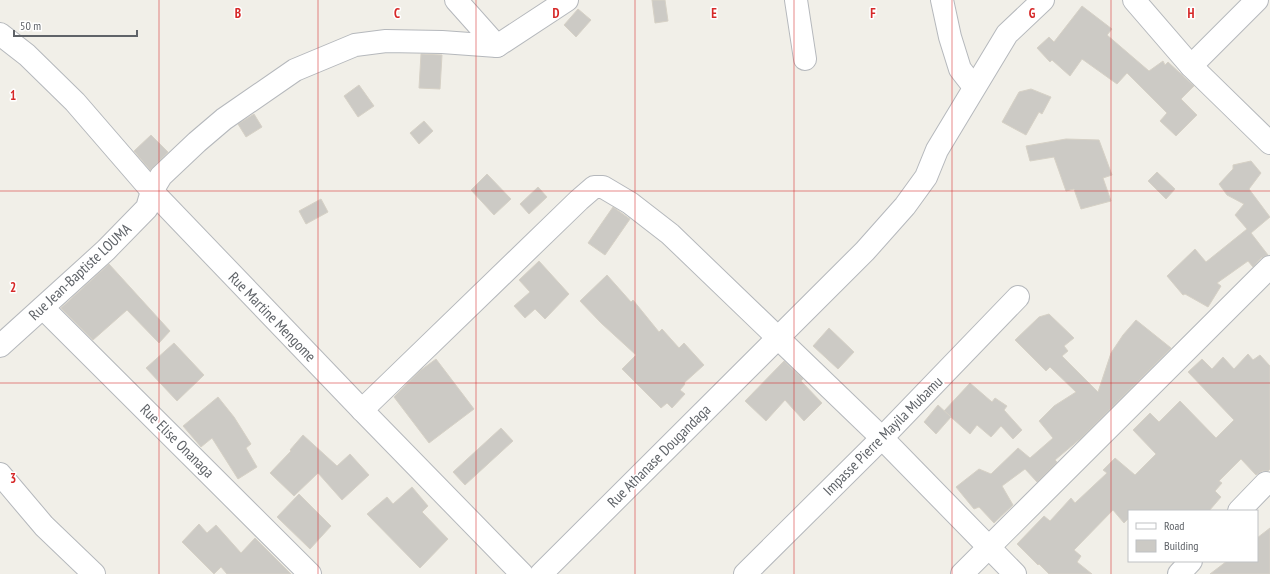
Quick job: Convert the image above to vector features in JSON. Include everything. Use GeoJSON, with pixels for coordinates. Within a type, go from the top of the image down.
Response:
{"type":"FeatureCollection","features":[{"type":"Feature","properties":{"kind":"street"},"geometry":{"type":"LineString","coordinates":[[456,0],[497,46],[568,0]]}},
{"type":"Feature","properties":{"kind":"street"},"geometry":{"type":"LineString","coordinates":[[796,0],[805,59]]}},
{"type":"Feature","properties":{"kind":"street"},"geometry":{"type":"LineString","coordinates":[[942,0],[950,37],[960,70],[974,87]]}},
{"type":"Feature","properties":{"kind":"street","name":"Rue Athanase Dougandaga"},"geometry":{"type":"LineString","coordinates":[[541,574],[865,251],[905,206],[926,177],[937,150],[1007,34],[1043,0]]}},
{"type":"Feature","properties":{"kind":"street"},"geometry":{"type":"LineString","coordinates":[[1134,0],[1191,66],[1270,143]]}},
{"type":"Feature","properties":{"kind":"street"},"geometry":{"type":"LineString","coordinates":[[1191,66],[1256,0]]}},
{"type":"Feature","properties":{"kind":"street"},"geometry":{"type":"LineString","coordinates":[[0,34],[27,55]]}},
{"type":"Feature","properties":{"kind":"street"},"geometry":{"type":"LineString","coordinates":[[0,40],[27,55]]}},
{"type":"Feature","properties":{"kind":"street","name":"Rue Jean-Baptiste LOUMA"},"geometry":{"type":"LineString","coordinates":[[0,346],[106,250],[147,208],[152,191],[161,176],[196,142],[243,105],[295,70],[355,45],[386,41],[442,42],[497,46]]}},
{"type":"Feature","properties":{"kind":"street","name":"Rue Martine Mengome"},"geometry":{"type":"LineString","coordinates":[[27,55],[75,102],[152,191],[522,574]]}},
{"type":"Feature","properties":{"kind":"street"},"geometry":{"type":"LineString","coordinates":[[362,410],[579,200],[598,186],[614,192],[670,234],[882,438],[1015,574]]}},
{"type":"Feature","properties":{"kind":"street"},"geometry":{"type":"LineString","coordinates":[[962,574],[990,548],[1270,267]]}},
{"type":"Feature","properties":{"kind":"street","name":"Impasse Pierre Mayila Mubamu"},"geometry":{"type":"LineString","coordinates":[[745,574],[882,438],[1018,297]]}},
{"type":"Feature","properties":{"kind":"street","name":"Rue Elise Onanaga"},"geometry":{"type":"LineString","coordinates":[[43,308],[310,574]]}},
{"type":"Feature","properties":{"kind":"street"},"geometry":{"type":"LineString","coordinates":[[0,474],[44,526],[94,574]]}},
{"type":"Feature","properties":{"kind":"street"},"geometry":{"type":"LineString","coordinates":[[1241,510],[1266,483]]}},
{"type":"Feature","properties":{"kind":"street"},"geometry":{"type":"LineString","coordinates":[[1179,574],[1190,562]]}},
{"type":"Feature","properties":{"kind":"building"},"geometry":{"type":"Polygon","coordinates":[[[652,0],[665,0],[668,21],[655,23],[652,0]]]}},
{"type":"Feature","properties":{"kind":"building"},"geometry":{"type":"Polygon","coordinates":[[[1082,6],[1112,29],[1107,35],[1149,71],[1163,61],[1165,65],[1168,62],[1194,86],[1181,99],[1197,115],[1176,136],[1160,121],[1167,113],[1127,73],[1117,84],[1082,59],[1070,76],[1052,60],[1050,62],[1037,48],[1049,37],[1054,42],[1082,6]]]}},
{"type":"Feature","properties":{"kind":"building"},"geometry":{"type":"Polygon","coordinates":[[[578,9],[591,20],[576,37],[564,25],[578,9]]]}},
{"type":"Feature","properties":{"kind":"building"},"geometry":{"type":"Polygon","coordinates":[[[421,54],[442,55],[440,89],[419,88],[421,54]]]}},
{"type":"Feature","properties":{"kind":"building"},"geometry":{"type":"Polygon","coordinates":[[[359,85],[374,106],[358,117],[344,96],[359,85]]]}},
{"type":"Feature","properties":{"kind":"building"},"geometry":{"type":"Polygon","coordinates":[[[1031,89],[1051,97],[1042,114],[1039,112],[1026,135],[1002,122],[1019,92],[1031,89]]]}},
{"type":"Feature","properties":{"kind":"building"},"geometry":{"type":"Polygon","coordinates":[[[254,114],[262,127],[246,137],[238,124],[254,114]]]}},
{"type":"Feature","properties":{"kind":"building"},"geometry":{"type":"Polygon","coordinates":[[[424,121],[433,131],[419,144],[410,133],[424,121]]]}},
{"type":"Feature","properties":{"kind":"building"},"geometry":{"type":"Polygon","coordinates":[[[151,135],[168,152],[150,170],[134,151],[151,135]]]}},
{"type":"Feature","properties":{"kind":"building"},"geometry":{"type":"Polygon","coordinates":[[[1066,139],[1099,140],[1112,175],[1103,178],[1111,201],[1081,209],[1074,189],[1066,191],[1054,157],[1030,161],[1026,146],[1066,139]]]}},
{"type":"Feature","properties":{"kind":"building"},"geometry":{"type":"Polygon","coordinates":[[[1251,161],[1261,173],[1249,189],[1270,217],[1251,233],[1268,255],[1261,258],[1253,267],[1248,261],[1217,283],[1221,286],[1208,307],[1185,294],[1183,295],[1167,276],[1195,249],[1206,262],[1247,229],[1235,215],[1244,204],[1227,195],[1219,184],[1233,169],[1233,165],[1251,161]]]}},
{"type":"Feature","properties":{"kind":"building"},"geometry":{"type":"Polygon","coordinates":[[[1157,172],[1175,189],[1166,199],[1148,181],[1157,172]]]}},
{"type":"Feature","properties":{"kind":"building"},"geometry":{"type":"Polygon","coordinates":[[[487,174],[511,199],[494,215],[471,190],[487,174]]]}},
{"type":"Feature","properties":{"kind":"building"},"geometry":{"type":"Polygon","coordinates":[[[538,187],[547,197],[529,214],[520,204],[538,187]]]}},
{"type":"Feature","properties":{"kind":"building"},"geometry":{"type":"Polygon","coordinates":[[[321,199],[328,212],[306,224],[299,211],[321,199]]]}},
{"type":"Feature","properties":{"kind":"building"},"geometry":{"type":"Polygon","coordinates":[[[613,207],[630,219],[605,255],[588,243],[613,207]]]}},
{"type":"Feature","properties":{"kind":"building"},"geometry":{"type":"Polygon","coordinates":[[[539,261],[569,294],[545,319],[535,309],[525,318],[514,306],[530,292],[519,280],[539,261]]]}},
{"type":"Feature","properties":{"kind":"building"},"geometry":{"type":"Polygon","coordinates":[[[109,264],[170,331],[159,343],[127,310],[93,340],[61,308],[109,264]]]}},
{"type":"Feature","properties":{"kind":"building"},"geometry":{"type":"Polygon","coordinates":[[[607,275],[631,302],[633,300],[659,332],[662,329],[679,348],[684,343],[704,365],[684,383],[685,384],[680,390],[685,394],[672,408],[667,403],[661,408],[622,369],[636,355],[601,323],[580,301],[607,275]]]}},
{"type":"Feature","properties":{"kind":"building"},"geometry":{"type":"Polygon","coordinates":[[[1049,314],[1074,338],[1064,346],[1068,351],[1062,356],[1098,392],[1111,353],[1123,335],[1136,320],[1171,348],[1080,439],[1055,460],[1057,462],[1037,482],[1025,469],[1002,486],[1013,505],[994,523],[979,507],[974,509],[956,487],[979,469],[991,474],[1018,448],[1030,458],[1053,438],[1039,421],[1054,406],[1076,392],[1050,367],[1046,371],[1015,340],[1039,317],[1049,314]]]}},
{"type":"Feature","properties":{"kind":"building"},"geometry":{"type":"Polygon","coordinates":[[[829,328],[854,352],[838,369],[813,346],[829,328]]]}},
{"type":"Feature","properties":{"kind":"building"},"geometry":{"type":"Polygon","coordinates":[[[174,343],[204,375],[177,401],[146,368],[174,343]]]}},
{"type":"Feature","properties":{"kind":"building"},"geometry":{"type":"Polygon","coordinates":[[[1248,354],[1253,360],[1260,355],[1270,366],[1270,469],[1268,471],[1262,471],[1256,475],[1241,459],[1219,481],[1222,483],[1215,491],[1221,497],[1210,510],[1128,510],[1128,519],[1124,523],[1113,510],[1074,550],[1081,556],[1077,562],[1092,574],[1049,574],[1017,544],[1044,516],[1050,521],[1071,498],[1075,503],[1107,473],[1103,470],[1115,458],[1135,475],[1156,454],[1133,430],[1150,413],[1159,422],[1180,401],[1216,438],[1234,420],[1188,372],[1202,359],[1212,369],[1223,357],[1234,369],[1248,354]]]}},
{"type":"Feature","properties":{"kind":"building"},"geometry":{"type":"Polygon","coordinates":[[[436,359],[474,409],[429,443],[394,397],[421,370],[436,359]]]}},
{"type":"Feature","properties":{"kind":"building"},"geometry":{"type":"Polygon","coordinates":[[[784,361],[803,379],[801,381],[822,403],[804,421],[785,400],[766,421],[745,401],[784,361]]]}},
{"type":"Feature","properties":{"kind":"building"},"geometry":{"type":"Polygon","coordinates":[[[970,383],[992,402],[995,398],[1007,406],[1004,410],[1022,430],[1013,439],[1001,426],[991,437],[977,425],[970,434],[944,411],[970,383]]]}},
{"type":"Feature","properties":{"kind":"building"},"geometry":{"type":"Polygon","coordinates":[[[218,397],[234,417],[251,444],[246,448],[257,467],[238,479],[212,438],[201,447],[183,426],[218,397]]]}},
{"type":"Feature","properties":{"kind":"building"},"geometry":{"type":"Polygon","coordinates":[[[938,405],[951,417],[936,434],[924,422],[938,405]]]}},
{"type":"Feature","properties":{"kind":"building"},"geometry":{"type":"Polygon","coordinates":[[[501,428],[513,441],[465,485],[453,472],[501,428]]]}},
{"type":"Feature","properties":{"kind":"building"},"geometry":{"type":"Polygon","coordinates":[[[303,435],[337,466],[350,454],[369,475],[342,500],[318,473],[294,496],[270,473],[291,451],[290,450],[303,435]]]}},
{"type":"Feature","properties":{"kind":"building"},"geometry":{"type":"Polygon","coordinates":[[[412,487],[428,506],[422,512],[448,539],[420,568],[367,514],[387,497],[393,504],[412,487]]]}},
{"type":"Feature","properties":{"kind":"building"},"geometry":{"type":"Polygon","coordinates":[[[299,494],[331,526],[310,549],[277,517],[299,494]]]}},
{"type":"Feature","properties":{"kind":"building"},"geometry":{"type":"Polygon","coordinates":[[[199,524],[207,533],[216,525],[241,553],[255,538],[291,574],[227,574],[221,567],[214,574],[182,542],[199,524]]]}},
{"type":"Feature","properties":{"kind":"building"},"geometry":{"type":"Polygon","coordinates":[[[1270,528],[1270,574],[1210,574],[1226,562],[1258,562],[1258,537],[1270,528]]]}}]}
